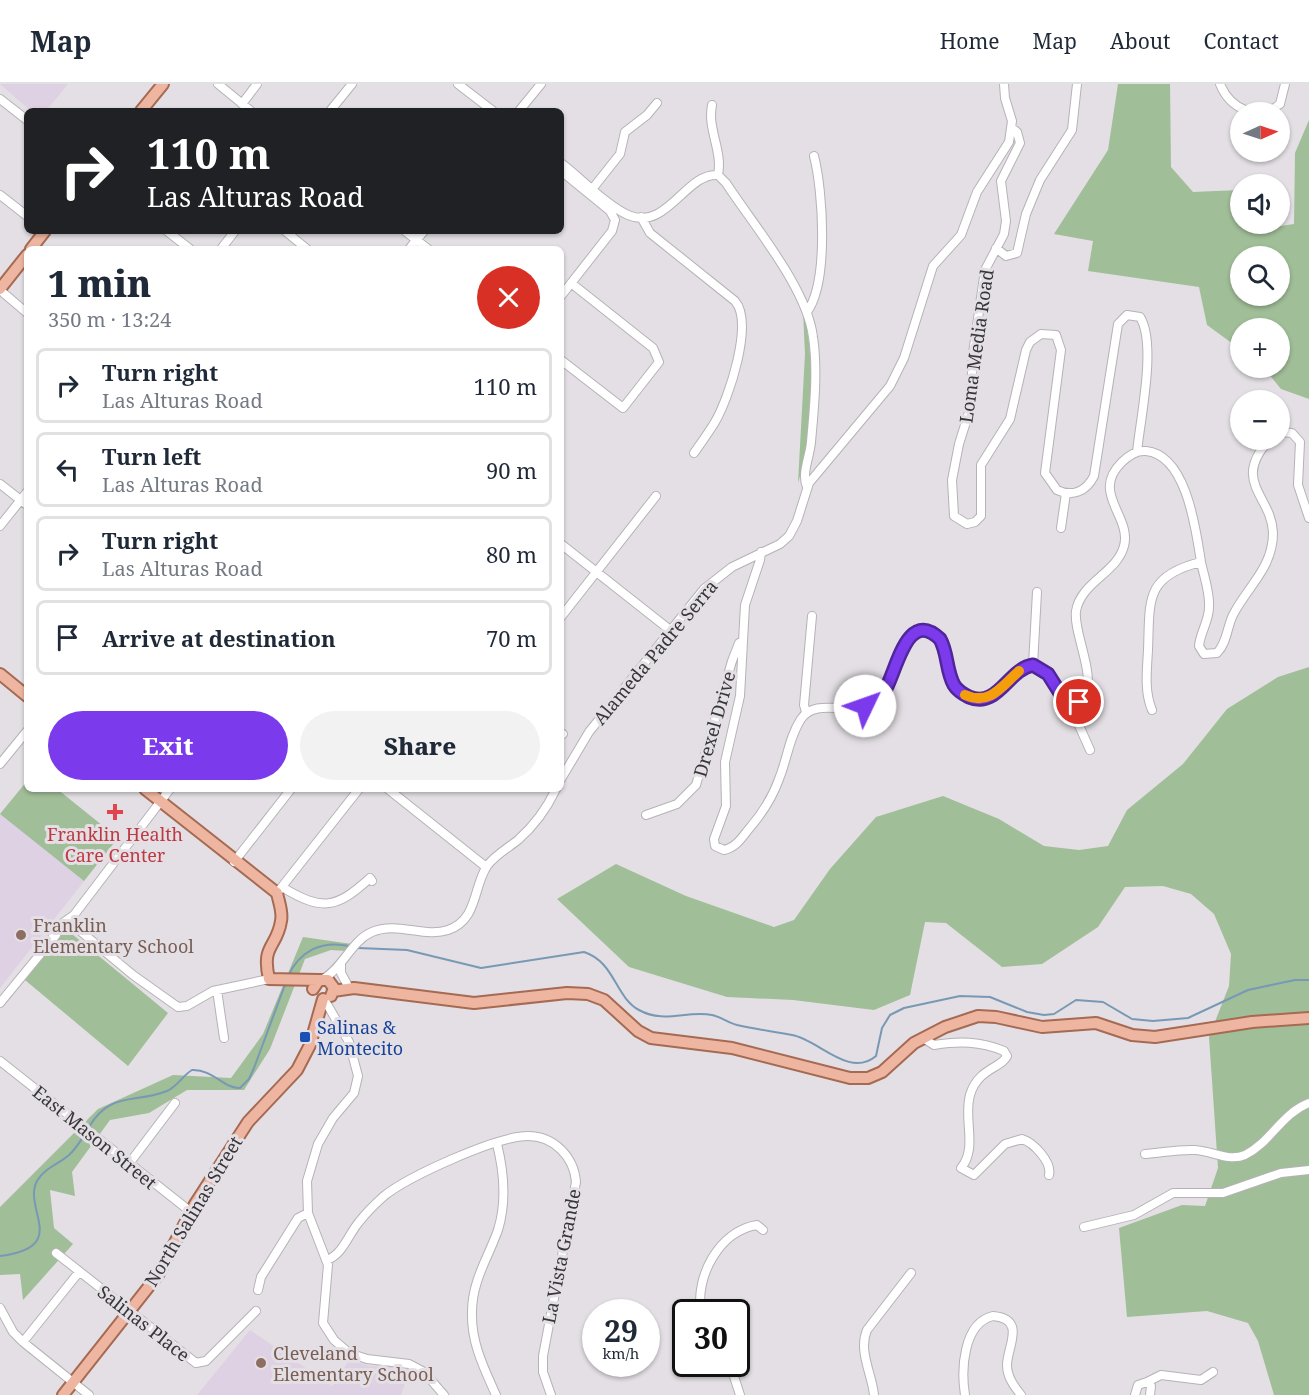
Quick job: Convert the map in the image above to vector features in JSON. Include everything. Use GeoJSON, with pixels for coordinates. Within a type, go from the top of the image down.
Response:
{"type":"FeatureCollection","features":[{"type":"Feature","properties":{"kind":"main road"},"geometry":{"type":"LineString","coordinates":[[143,108],[163,84]]}},
{"type":"Feature","properties":{"kind":"main road"},"geometry":{"type":"LineString","coordinates":[[33,246],[43,234]]}},
{"type":"Feature","properties":{"kind":"main road"},"geometry":{"type":"LineString","coordinates":[[0,289],[24,259]]}},
{"type":"Feature","properties":{"kind":"main road"},"geometry":{"type":"LineString","coordinates":[[0,674],[24,694]]}},
{"type":"Feature","properties":{"kind":"main road"},"geometry":{"type":"LineString","coordinates":[[148,792],[234,861],[280,890],[282,916],[279,929],[266,955],[269,979],[298,981],[325,990],[351,986],[464,1003],[567,993],[592,995],[610,1004],[633,1027],[651,1038],[732,1048],[850,1078],[868,1078],[882,1072],[910,1045],[962,1020],[983,1016],[1042,1027],[1096,1023],[1149,1037],[1252,1022],[1309,1018]]}},
{"type":"Feature","properties":{"kind":"main road","name":"North Salinas Street"},"geometry":{"type":"LineString","coordinates":[[315,1025],[328,1012],[325,990]]}},
{"type":"Feature","properties":{"kind":"main road","name":"North Salinas Street"},"geometry":{"type":"LineString","coordinates":[[63,1395],[163,1268],[191,1212],[255,1113],[280,1091],[297,1070],[310,1045],[325,990]]}},
{"type":"Feature","properties":{"kind":"street"},"geometry":{"type":"LineString","coordinates":[[218,84],[247,108]]}},
{"type":"Feature","properties":{"kind":"street"},"geometry":{"type":"LineString","coordinates":[[242,104],[257,84]]}},
{"type":"Feature","properties":{"kind":"street"},"geometry":{"type":"LineString","coordinates":[[332,108],[352,84]]}},
{"type":"Feature","properties":{"kind":"street"},"geometry":{"type":"LineString","coordinates":[[458,84],[489,108]]}},
{"type":"Feature","properties":{"kind":"street"},"geometry":{"type":"LineString","coordinates":[[521,108],[541,84]]}},
{"type":"Feature","properties":{"kind":"street"},"geometry":{"type":"LineString","coordinates":[[1004,84],[1012,128]]}},
{"type":"Feature","properties":{"kind":"street"},"geometry":{"type":"LineString","coordinates":[[996,248],[1006,256],[1015,255],[1018,251],[1024,220],[1040,180],[1072,130],[1077,84]]}},
{"type":"Feature","properties":{"kind":"street"},"geometry":{"type":"LineString","coordinates":[[1220,84],[1224,94],[1235,106],[1250,112],[1261,112],[1280,104],[1285,84]]}},
{"type":"Feature","properties":{"kind":"street"},"geometry":{"type":"LineString","coordinates":[[0,99],[24,118]]}},
{"type":"Feature","properties":{"kind":"street"},"geometry":{"type":"LineString","coordinates":[[594,188],[621,154],[626,132],[647,115],[657,103]]}},
{"type":"Feature","properties":{"kind":"street"},"geometry":{"type":"LineString","coordinates":[[712,105],[711,122],[718,160],[718,175],[726,183],[799,294],[807,312],[813,338],[815,364],[811,444],[804,478],[807,487]]}},
{"type":"Feature","properties":{"kind":"street","name":"Loma Media Road"},"geometry":{"type":"LineString","coordinates":[[1012,128],[1017,132],[1020,143],[1001,181],[1006,228],[985,270],[972,365],[970,409],[954,466],[952,509],[956,518],[964,523],[975,522],[981,516],[982,462],[1010,419],[1026,350],[1035,338],[1044,333],[1056,335],[1061,350],[1045,473],[1053,487],[1066,494]]}},
{"type":"Feature","properties":{"kind":"street","name":"Alameda Padre Serra"},"geometry":{"type":"LineString","coordinates":[[564,775],[589,732],[704,589],[726,570],[789,536],[797,521],[807,487],[866,418],[893,381],[904,358],[932,268],[937,259],[961,235],[980,187],[1006,148],[1012,128]]}},
{"type":"Feature","properties":{"kind":"street"},"geometry":{"type":"LineString","coordinates":[[807,312],[813,301],[822,243],[821,182],[814,156]]}},
{"type":"Feature","properties":{"kind":"street"},"geometry":{"type":"LineString","coordinates":[[564,165],[627,214],[641,217],[664,210],[705,177],[718,175]]}},
{"type":"Feature","properties":{"kind":"street"},"geometry":{"type":"LineString","coordinates":[[564,173],[608,209],[614,217],[612,231],[564,292]]}},
{"type":"Feature","properties":{"kind":"street"},"geometry":{"type":"LineString","coordinates":[[0,195],[24,214]]}},
{"type":"Feature","properties":{"kind":"street"},"geometry":{"type":"LineString","coordinates":[[641,217],[651,233],[735,301],[743,314],[743,327],[728,392],[715,422],[694,453]]}},
{"type":"Feature","properties":{"kind":"street"},"geometry":{"type":"LineString","coordinates":[[171,234],[186,246]]}},
{"type":"Feature","properties":{"kind":"street"},"geometry":{"type":"LineString","coordinates":[[223,246],[233,234]]}},
{"type":"Feature","properties":{"kind":"street"},"geometry":{"type":"LineString","coordinates":[[289,234],[303,246]]}},
{"type":"Feature","properties":{"kind":"street"},"geometry":{"type":"LineString","coordinates":[[409,234],[425,246]]}},
{"type":"Feature","properties":{"kind":"street"},"geometry":{"type":"LineString","coordinates":[[411,246],[421,234]]}},
{"type":"Feature","properties":{"kind":"street"},"geometry":{"type":"LineString","coordinates":[[564,362],[623,408],[656,369],[658,354],[571,283]]}},
{"type":"Feature","properties":{"kind":"street"},"geometry":{"type":"LineString","coordinates":[[0,289],[24,310]]}},
{"type":"Feature","properties":{"kind":"street"},"geometry":{"type":"LineString","coordinates":[[1061,528],[1066,494],[1082,491],[1094,476],[1116,327],[1122,318],[1131,314],[1140,317],[1143,323],[1147,354],[1137,452]]}},
{"type":"Feature","properties":{"kind":"street"},"geometry":{"type":"LineString","coordinates":[[1290,433],[1300,442],[1298,485],[1309,518]]}},
{"type":"Feature","properties":{"kind":"street"},"geometry":{"type":"LineString","coordinates":[[1069,703],[1082,699],[1087,685],[1084,651],[1076,622],[1077,607],[1083,594],[1119,557],[1124,546],[1125,534],[1112,503],[1110,482],[1121,463],[1137,452],[1146,451],[1161,456],[1178,475],[1194,520],[1209,607],[1199,646],[1204,654],[1211,655],[1222,646],[1235,612],[1263,570],[1270,552],[1272,523],[1257,494],[1253,476],[1257,458],[1262,450]]}},
{"type":"Feature","properties":{"kind":"street"},"geometry":{"type":"LineString","coordinates":[[0,484],[24,502],[0,526]]}},
{"type":"Feature","properties":{"kind":"street"},"geometry":{"type":"LineString","coordinates":[[564,613],[656,496]]}},
{"type":"Feature","properties":{"kind":"street"},"geometry":{"type":"LineString","coordinates":[[564,546],[670,630]]}},
{"type":"Feature","properties":{"kind":"street"},"geometry":{"type":"LineString","coordinates":[[760,552],[760,560],[746,599],[740,703],[724,762],[726,806],[714,839],[718,848],[724,850],[733,847],[766,808],[779,780],[798,724],[806,712],[819,708],[850,709],[871,703],[885,691],[907,640],[921,631],[935,634],[940,639],[954,686],[971,698],[991,696],[1020,671],[1033,665]]}},
{"type":"Feature","properties":{"kind":"street"},"geometry":{"type":"LineString","coordinates":[[1152,710],[1147,689],[1150,602],[1167,576],[1201,562]]}},
{"type":"Feature","properties":{"kind":"street"},"geometry":{"type":"LineString","coordinates":[[1033,665],[1037,592]]}},
{"type":"Feature","properties":{"kind":"street"},"geometry":{"type":"LineString","coordinates":[[806,712],[804,705],[812,616]]}},
{"type":"Feature","properties":{"kind":"street","name":"Drexel Drive"},"geometry":{"type":"LineString","coordinates":[[646,815],[677,804],[696,785],[732,661],[743,641]]}},
{"type":"Feature","properties":{"kind":"street"},"geometry":{"type":"LineString","coordinates":[[1033,665],[1048,674],[1060,696],[1069,703],[1090,750]]}},
{"type":"Feature","properties":{"kind":"street"},"geometry":{"type":"LineString","coordinates":[[0,764],[24,735]]}},
{"type":"Feature","properties":{"kind":"street"},"geometry":{"type":"LineString","coordinates":[[0,1003],[52,938],[52,933],[67,920],[75,905],[80,903],[168,792]]}},
{"type":"Feature","properties":{"kind":"street"},"geometry":{"type":"LineString","coordinates":[[234,861],[289,792]]}},
{"type":"Feature","properties":{"kind":"street"},"geometry":{"type":"LineString","coordinates":[[357,792],[280,890],[329,904],[342,902],[370,878],[372,880]]}},
{"type":"Feature","properties":{"kind":"street"},"geometry":{"type":"LineString","coordinates":[[392,792],[486,867]]}},
{"type":"Feature","properties":{"kind":"street"},"geometry":{"type":"LineString","coordinates":[[325,990],[340,966],[361,940],[374,932],[396,928],[437,932],[459,925],[470,912],[486,867],[531,827],[554,792]]}},
{"type":"Feature","properties":{"kind":"street"},"geometry":{"type":"LineString","coordinates":[[67,920],[175,1006],[187,1006],[204,994],[217,990],[269,979]]}},
{"type":"Feature","properties":{"kind":"street"},"geometry":{"type":"LineString","coordinates":[[340,966],[341,974],[351,986]]}},
{"type":"Feature","properties":{"kind":"street"},"geometry":{"type":"LineString","coordinates":[[217,990],[224,1038]]}},
{"type":"Feature","properties":{"kind":"street"},"geometry":{"type":"LineString","coordinates":[[328,1012],[356,1060],[358,1083],[354,1093],[330,1122],[315,1150],[307,1180],[308,1213],[327,1260],[329,1275],[323,1320],[334,1340],[358,1357],[399,1361],[417,1367],[444,1395]]}},
{"type":"Feature","properties":{"kind":"street"},"geometry":{"type":"LineString","coordinates":[[923,1038],[934,1045],[955,1042],[981,1043],[1004,1051],[1007,1056],[1004,1061],[982,1074],[973,1087],[967,1113],[969,1149],[961,1168],[974,1175],[1005,1144],[1022,1139],[1031,1143],[1048,1164],[1049,1174]]}},
{"type":"Feature","properties":{"kind":"street","name":"East Mason Street"},"geometry":{"type":"LineString","coordinates":[[0,1061],[94,1135],[128,1165],[191,1212]]}},
{"type":"Feature","properties":{"kind":"street"},"geometry":{"type":"LineString","coordinates":[[128,1165],[176,1103]]}},
{"type":"Feature","properties":{"kind":"street"},"geometry":{"type":"LineString","coordinates":[[1145,1154],[1195,1150],[1228,1158],[1242,1156],[1258,1147],[1290,1115],[1309,1103]]}},
{"type":"Feature","properties":{"kind":"street","name":"La Vista Grande"},"geometry":{"type":"LineString","coordinates":[[327,1260],[339,1252],[360,1220],[399,1185],[447,1161],[522,1136],[545,1139],[564,1151],[575,1173],[574,1198],[543,1356],[543,1372],[551,1395]]}},
{"type":"Feature","properties":{"kind":"street"},"geometry":{"type":"LineString","coordinates":[[496,1395],[476,1349],[472,1309],[477,1278],[497,1230],[502,1208],[504,1180],[497,1144]]}},
{"type":"Feature","properties":{"kind":"street"},"geometry":{"type":"LineString","coordinates":[[1084,1227],[1134,1215],[1173,1193],[1223,1193],[1281,1173],[1309,1170]]}},
{"type":"Feature","properties":{"kind":"street"},"geometry":{"type":"LineString","coordinates":[[258,1290],[261,1277],[298,1218],[308,1213]]}},
{"type":"Feature","properties":{"kind":"street"},"geometry":{"type":"LineString","coordinates":[[701,1299],[701,1285],[709,1263],[726,1242],[744,1229],[757,1225],[763,1230]]}},
{"type":"Feature","properties":{"kind":"street","name":"Salinas Place"},"geometry":{"type":"LineString","coordinates":[[56,1253],[183,1354],[200,1364],[206,1361],[256,1311]]}},
{"type":"Feature","properties":{"kind":"street"},"geometry":{"type":"LineString","coordinates":[[22,1342],[79,1272]]}},
{"type":"Feature","properties":{"kind":"street"},"geometry":{"type":"LineString","coordinates":[[874,1395],[864,1350],[864,1338],[867,1330],[911,1273]]}},
{"type":"Feature","properties":{"kind":"street"},"geometry":{"type":"LineString","coordinates":[[0,1308],[13,1332],[22,1342],[88,1395]]}},
{"type":"Feature","properties":{"kind":"street"},"geometry":{"type":"LineString","coordinates":[[964,1395],[963,1372],[966,1348],[980,1324],[993,1316],[1005,1319],[1012,1329],[1014,1336],[1007,1367],[1010,1378],[1021,1395]]}},
{"type":"Feature","properties":{"kind":"street"},"geometry":{"type":"LineString","coordinates":[[1135,1395],[1138,1385],[1161,1375],[1202,1380],[1213,1372]]}},
{"type":"Feature","properties":{"kind":"street"},"geometry":{"type":"LineString","coordinates":[[734,1377],[740,1395]]}},
{"type":"Feature","properties":{"kind":"street"},"geometry":{"type":"LineString","coordinates":[[1147,1382],[1151,1386],[1150,1395]]}},
{"type":"Feature","properties":{"kind":"shaded area"},"geometry":{"type":"Polygon","coordinates":[[[0,84],[68,84],[48,108],[28,108],[0,84]]]}},
{"type":"Feature","properties":{"kind":"shaded area","name":"Franklin Elementary School"},"geometry":{"type":"Polygon","coordinates":[[[24,785],[24,792],[61,792],[118,838],[0,988],[0,814],[24,785]]]}},
{"type":"Feature","properties":{"kind":"shaded area","name":"Cleveland Elementary School"},"geometry":{"type":"Polygon","coordinates":[[[250,1330],[332,1386],[349,1360],[370,1366],[397,1366],[410,1370],[401,1395],[197,1395],[250,1330]]]}},
{"type":"Feature","properties":{"kind":"green space"},"geometry":{"type":"Polygon","coordinates":[[[1118,84],[1170,84],[1171,167],[1193,192],[1230,190],[1230,234],[1290,234],[1290,225],[1294,224],[1295,153],[1309,120],[1309,399],[1290,392],[1290,390],[1281,389],[1272,378],[1290,378],[1290,318],[1230,318],[1230,342],[1207,325],[1199,287],[1088,271],[1093,241],[1054,234],[1108,150],[1118,84]]]}},
{"type":"Feature","properties":{"kind":"green space"},"geometry":{"type":"Polygon","coordinates":[[[803,311],[810,351],[811,397],[807,444],[798,483],[805,354],[803,311]]]}},
{"type":"Feature","properties":{"kind":"green space"},"geometry":{"type":"Polygon","coordinates":[[[1309,667],[1309,1395],[1274,1395],[1258,1341],[1248,1323],[1207,1311],[1127,1317],[1119,1228],[1182,1205],[1205,1206],[1218,1168],[1209,1037],[1229,986],[1231,954],[1214,914],[1191,894],[1163,886],[1125,887],[1098,927],[1042,964],[1002,967],[946,923],[925,922],[910,995],[874,1010],[793,1000],[727,997],[629,967],[557,899],[616,864],[686,896],[774,927],[794,920],[830,869],[876,817],[943,796],[999,819],[1044,846],[1079,850],[1108,846],[1127,810],[1183,764],[1227,709],[1278,677],[1309,667]]]}},
{"type":"Feature","properties":{"kind":"green space"},"geometry":{"type":"Polygon","coordinates":[[[24,785],[24,792],[61,792],[118,838],[84,881],[0,814],[24,785]]]}},
{"type":"Feature","properties":{"kind":"green space"},"geometry":{"type":"Polygon","coordinates":[[[66,929],[168,1013],[128,1066],[25,980],[66,929]]]}},
{"type":"Feature","properties":{"kind":"green space"},"geometry":{"type":"Polygon","coordinates":[[[303,937],[352,944],[346,951],[331,950],[305,959],[270,1049],[244,1090],[187,1090],[149,1113],[110,1120],[72,1172],[75,1196],[50,1190],[54,1228],[73,1244],[23,1300],[20,1274],[0,1275],[0,1207],[98,1109],[173,1075],[231,1078],[263,1034],[303,937]]]}},
{"type":"Feature","properties":{"kind":"waterway"},"geometry":{"type":"LineString","coordinates":[[288,976],[299,960],[312,949],[329,945],[349,946]]}},
{"type":"Feature","properties":{"kind":"waterway"},"geometry":{"type":"LineString","coordinates":[[358,948],[407,950],[481,968],[584,952],[602,963],[631,1004],[648,1014],[657,1016],[712,1015],[737,1025],[802,1038],[844,1061],[855,1063],[866,1062],[876,1056],[882,1028],[890,1015],[904,1008],[960,996],[990,997],[1027,1012],[1044,1015],[1054,1014],[1076,1000],[1103,1002],[1132,1019],[1153,1021],[1188,1018],[1248,990],[1295,980],[1309,980]]}},
{"type":"Feature","properties":{"kind":"waterway"},"geometry":{"type":"LineString","coordinates":[[89,1127],[105,1108],[114,1103],[167,1091],[192,1070],[206,1073],[240,1088],[249,1079],[254,1068],[286,982]]}},
{"type":"Feature","properties":{"kind":"waterway"},"geometry":{"type":"LineString","coordinates":[[0,1256],[21,1251],[34,1244],[39,1236],[40,1226],[34,1192],[37,1181],[52,1166],[72,1153],[86,1132]]}},
{"type":"Feature","properties":{"kind":"slow traffic"},"geometry":{"type":"LineString","coordinates":[[965,695],[971,698],[987,698],[995,694],[1019,671]]}},
{"type":"Feature","properties":{"kind":"place","name":"Franklin Health Care Center"},"geometry":{"type":"Point","coordinates":[115,812]}},
{"type":"Feature","properties":{"kind":"place","name":"Franklin Elementary School"},"geometry":{"type":"Point","coordinates":[21,935]}},
{"type":"Feature","properties":{"kind":"place","name":"Salinas & Montecito"},"geometry":{"type":"Point","coordinates":[305,1037]}},
{"type":"Feature","properties":{"kind":"place","name":"Cleveland Elementary School"},"geometry":{"type":"Point","coordinates":[261,1363]}},
{"type":"Feature","properties":{"kind":"route"},"geometry":{"type":"LineString","coordinates":[[865,706],[885,691],[903,645],[911,636],[921,631],[935,634],[943,643],[954,686],[971,698],[987,698],[995,694],[1013,676],[1033,665],[1041,667],[1048,674],[1065,701],[1079,702]]}}]}
